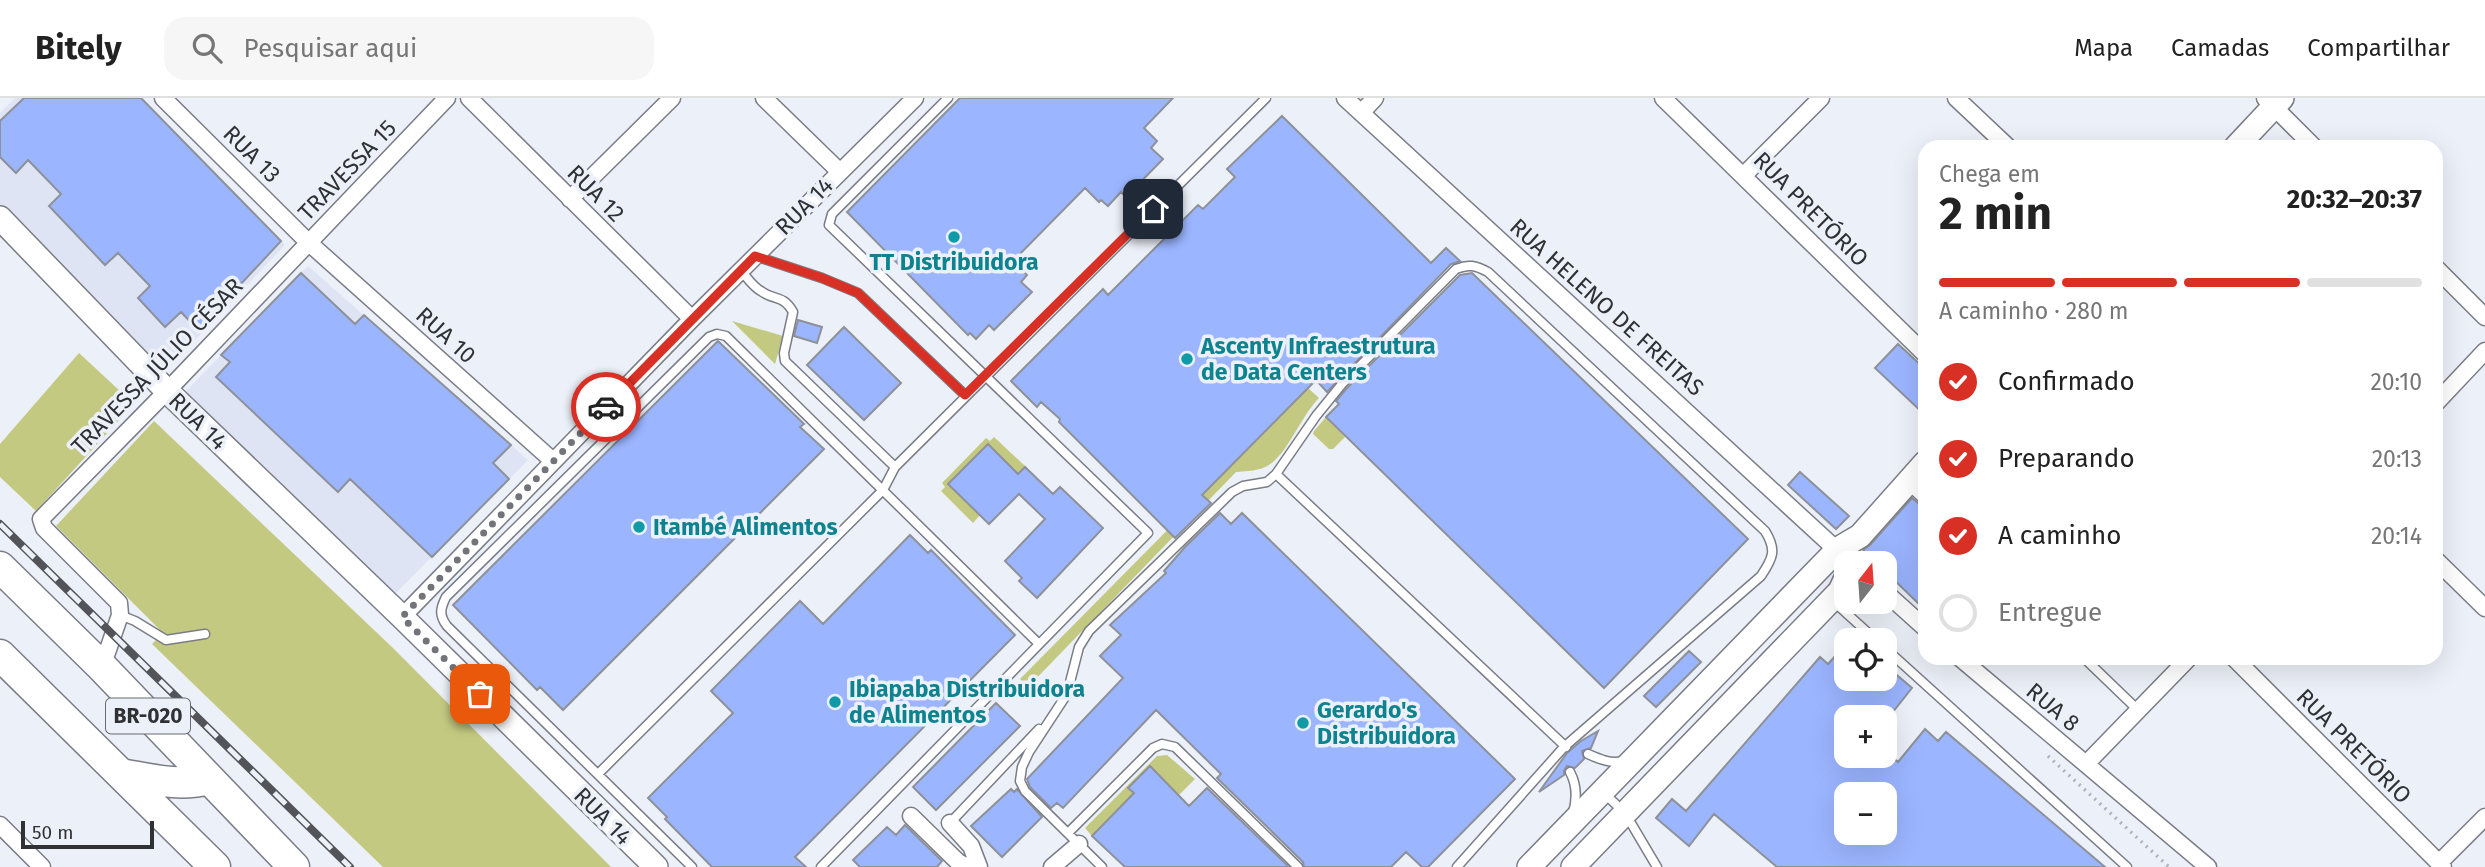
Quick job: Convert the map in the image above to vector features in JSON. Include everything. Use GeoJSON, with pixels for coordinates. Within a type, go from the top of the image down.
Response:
{"type":"FeatureCollection","features":[{"type":"Feature","properties":{"kind":"highway","name":"BR-020"},"geometry":{"type":"LineString","coordinates":[[0,567],[102,667],[294,867]]}},
{"type":"Feature","properties":{"kind":"highway","name":"BR-020"},"geometry":{"type":"LineString","coordinates":[[0,655],[215,867]]}},
{"type":"Feature","properties":{"kind":"highway"},"geometry":{"type":"LineString","coordinates":[[121,774],[181,783],[209,779]]}},
{"type":"Feature","properties":{"kind":"main road"},"geometry":{"type":"LineString","coordinates":[[2242,140],[2273,101]]}},
{"type":"Feature","properties":{"kind":"main road","name":"RUA 14"},"geometry":{"type":"LineString","coordinates":[[2,223],[167,391],[656,867]]}},
{"type":"Feature","properties":{"kind":"main road"},"geometry":{"type":"LineString","coordinates":[[1852,551],[1860,536],[1918,470]]}},
{"type":"Feature","properties":{"kind":"main road"},"geometry":{"type":"LineString","coordinates":[[1529,867],[1636,758],[1834,574]]}},
{"type":"Feature","properties":{"kind":"main road"},"geometry":{"type":"LineString","coordinates":[[1573,867],[1832,600]]}},
{"type":"Feature","properties":{"kind":"street","name":"RUA 13"},"geometry":{"type":"LineString","coordinates":[[163,98],[308,242]]}},
{"type":"Feature","properties":{"kind":"street","name":"TRAVESSA 15"},"geometry":{"type":"LineString","coordinates":[[308,242],[447,98]]}},
{"type":"Feature","properties":{"kind":"street","name":"RUA 12"},"geometry":{"type":"LineString","coordinates":[[469,98],[692,319]]}},
{"type":"Feature","properties":{"kind":"street"},"geometry":{"type":"LineString","coordinates":[[570,199],[672,98]]}},
{"type":"Feature","properties":{"kind":"street"},"geometry":{"type":"LineString","coordinates":[[764,98],[839,172]]}},
{"type":"Feature","properties":{"kind":"street","name":"RUA 14"},"geometry":{"type":"LineString","coordinates":[[402,617],[692,319],[915,98]]}},
{"type":"Feature","properties":{"kind":"street","name":"RUA HELENO DE FREITAS"},"geometry":{"type":"LineString","coordinates":[[1345,98],[1835,551]]}},
{"type":"Feature","properties":{"kind":"street"},"geometry":{"type":"LineString","coordinates":[[1360,113],[1375,98]]}},
{"type":"Feature","properties":{"kind":"street","name":"RUA PRETÓRIO"},"geometry":{"type":"LineString","coordinates":[[1664,98],[1918,347]]}},
{"type":"Feature","properties":{"kind":"street"},"geometry":{"type":"LineString","coordinates":[[1744,175],[1821,98]]}},
{"type":"Feature","properties":{"kind":"street"},"geometry":{"type":"LineString","coordinates":[[1956,98],[2001,140]]}},
{"type":"Feature","properties":{"kind":"street"},"geometry":{"type":"LineString","coordinates":[[2273,101],[2308,140]]}},
{"type":"Feature","properties":{"kind":"street","name":"TRAVESSA JÚLIO CÉSAR"},"geometry":{"type":"LineString","coordinates":[[120,615],[121,609],[115,597],[44,528],[41,522],[43,516],[167,391],[308,242]]}},
{"type":"Feature","properties":{"kind":"street","name":"RUA 10"},"geometry":{"type":"LineString","coordinates":[[308,242],[553,461]]}},
{"type":"Feature","properties":{"kind":"street"},"geometry":{"type":"LineString","coordinates":[[2443,275],[2485,317]]}},
{"type":"Feature","properties":{"kind":"street"},"geometry":{"type":"LineString","coordinates":[[2443,396],[2485,351]]}},
{"type":"Feature","properties":{"kind":"street"},"geometry":{"type":"LineString","coordinates":[[2443,567],[2485,608]]}},
{"type":"Feature","properties":{"kind":"street"},"geometry":{"type":"LineString","coordinates":[[1897,603],[1918,622]]}},
{"type":"Feature","properties":{"kind":"street"},"geometry":{"type":"LineString","coordinates":[[102,667],[120,615]]}},
{"type":"Feature","properties":{"kind":"street","name":"RUA 8"},"geometry":{"type":"LineString","coordinates":[[1968,665],[2085,764]]}},
{"type":"Feature","properties":{"kind":"street"},"geometry":{"type":"LineString","coordinates":[[2182,665],[2085,764],[2208,867]]}},
{"type":"Feature","properties":{"kind":"street","name":"RUA PRETÓRIO"},"geometry":{"type":"LineString","coordinates":[[2241,665],[2441,865]]}},
{"type":"Feature","properties":{"kind":"street"},"geometry":{"type":"LineString","coordinates":[[911,816],[958,862],[967,867]]}},
{"type":"Feature","properties":{"kind":"street"},"geometry":{"type":"LineString","coordinates":[[2441,865],[2485,817]]}},
{"type":"Feature","properties":{"kind":"street"},"geometry":{"type":"LineString","coordinates":[[950,823],[971,846],[979,867]]}},
{"type":"Feature","properties":{"kind":"street"},"geometry":{"type":"LineString","coordinates":[[0,825],[41,867]]}},
{"type":"Feature","properties":{"kind":"street"},"geometry":{"type":"LineString","coordinates":[[1052,867],[1074,839]]}},
{"type":"Feature","properties":{"kind":"lane"},"geometry":{"type":"LineString","coordinates":[[821,867],[1148,533],[830,225],[832,214],[948,98]]}},
{"type":"Feature","properties":{"kind":"lane"},"geometry":{"type":"LineString","coordinates":[[598,774],[883,490],[895,467],[965,395],[1266,98]]}},
{"type":"Feature","properties":{"kind":"lane"},"geometry":{"type":"LineString","coordinates":[[755,256],[858,293],[965,395]]}},
{"type":"Feature","properties":{"kind":"lane"},"geometry":{"type":"LineString","coordinates":[[1102,867],[1025,791],[1020,781],[1022,767],[1029,752],[1067,694],[1079,646],[1102,617],[1232,492],[1243,486],[1267,482],[1276,474],[1342,384],[1456,269],[1476,265],[1488,272],[1765,531],[1772,542],[1773,553],[1761,576],[1566,750],[1457,867]]}},
{"type":"Feature","properties":{"kind":"lane"},"geometry":{"type":"LineString","coordinates":[[741,271],[761,292],[782,299],[792,308],[785,361],[895,467]]}},
{"type":"Feature","properties":{"kind":"lane"},"geometry":{"type":"LineString","coordinates":[[692,867],[447,626],[441,618],[440,608],[446,597],[709,337],[718,334],[726,336],[1039,644]]}},
{"type":"Feature","properties":{"kind":"lane"},"geometry":{"type":"LineString","coordinates":[[1276,474],[1566,750]]}},
{"type":"Feature","properties":{"kind":"lane"},"geometry":{"type":"LineString","coordinates":[[1906,482],[1918,494]]}},
{"type":"Feature","properties":{"kind":"lane"},"geometry":{"type":"LineString","coordinates":[[1832,600],[1863,628]]}},
{"type":"Feature","properties":{"kind":"lane"},"geometry":{"type":"LineString","coordinates":[[120,615],[166,640],[205,634]]}},
{"type":"Feature","properties":{"kind":"lane"},"geometry":{"type":"LineString","coordinates":[[1897,659],[2127,867]]}},
{"type":"Feature","properties":{"kind":"lane"},"geometry":{"type":"LineString","coordinates":[[2091,665],[2138,710]]}},
{"type":"Feature","properties":{"kind":"lane"},"geometry":{"type":"LineString","coordinates":[[950,823],[1052,716]]}},
{"type":"Feature","properties":{"kind":"lane"},"geometry":{"type":"LineString","coordinates":[[1074,839],[1153,748],[1162,744],[1175,747],[1298,867]]}},
{"type":"Feature","properties":{"kind":"lane"},"geometry":{"type":"LineString","coordinates":[[1588,754],[1616,762],[1636,758]]}},
{"type":"Feature","properties":{"kind":"lane"},"geometry":{"type":"LineString","coordinates":[[1570,772],[1574,781],[1576,802],[1570,825]]}},
{"type":"Feature","properties":{"kind":"lane"},"geometry":{"type":"LineString","coordinates":[[1603,792],[1626,813],[1657,867]]}},
{"type":"Feature","properties":{"kind":"path"},"geometry":{"type":"LineString","coordinates":[[2040,749],[2169,867]]}},
{"type":"Feature","properties":{"kind":"shaded area"},"geometry":{"type":"Polygon","coordinates":[[[15,98],[141,98],[285,245],[164,373],[0,207],[0,113],[15,98]]]}},
{"type":"Feature","properties":{"kind":"shaded area"},"geometry":{"type":"Polygon","coordinates":[[[308,266],[528,460],[395,594],[186,391],[308,266]]]}},
{"type":"Feature","properties":{"kind":"green space"},"geometry":{"type":"Polygon","coordinates":[[[732,321],[783,336],[775,364],[732,321]]]}},
{"type":"Feature","properties":{"kind":"green space"},"geometry":{"type":"Polygon","coordinates":[[[79,353],[134,404],[36,511],[0,477],[0,444],[79,353]]]}},
{"type":"Feature","properties":{"kind":"green space"},"geometry":{"type":"Polygon","coordinates":[[[1308,388],[1319,398],[1276,459],[1262,468],[1236,472],[1028,687],[1020,679],[1308,388]]]}},
{"type":"Feature","properties":{"kind":"green space"},"geometry":{"type":"Polygon","coordinates":[[[1326,417],[1345,437],[1333,449],[1329,449],[1313,434],[1326,417]]]}},
{"type":"Feature","properties":{"kind":"green space"},"geometry":{"type":"Polygon","coordinates":[[[154,421],[393,648],[611,867],[383,867],[152,644],[163,633],[56,526],[154,421]]]}},
{"type":"Feature","properties":{"kind":"green space"},"geometry":{"type":"Polygon","coordinates":[[[994,437],[1025,466],[1018,474],[987,444],[949,483],[980,515],[973,523],[941,491],[945,487],[942,483],[986,438],[990,441],[994,437]]]}},
{"type":"Feature","properties":{"kind":"green space"},"geometry":{"type":"Polygon","coordinates":[[[1167,755],[1195,779],[1179,795],[1150,766],[1129,788],[1161,820],[1092,836],[1085,828],[1157,756],[1167,755]]]}},
{"type":"Feature","properties":{"kind":"building"},"geometry":{"type":"Polygon","coordinates":[[[24,98],[141,98],[281,241],[198,330],[181,312],[165,327],[138,298],[150,286],[118,253],[105,265],[49,206],[61,194],[28,160],[16,173],[0,157],[0,121],[24,98]]]}},
{"type":"Feature","properties":{"kind":"building","name":"TT Distribuidora"},"geometry":{"type":"Polygon","coordinates":[[[960,98],[1173,98],[1144,128],[1157,141],[1151,148],[1163,159],[1126,197],[1121,192],[1108,206],[1101,200],[1099,202],[1085,188],[1013,261],[1027,275],[1021,282],[1032,292],[994,330],[989,325],[976,339],[970,333],[968,335],[847,212],[960,98]]]}},
{"type":"Feature","properties":{"kind":"building","name":"Ascenty Infraestrutura de Data Centers"},"geometry":{"type":"Polygon","coordinates":[[[1282,116],[1431,263],[1446,248],[1460,261],[1451,264],[1327,392],[1316,380],[1202,495],[1211,503],[1175,538],[1059,422],[1060,419],[1041,402],[1037,407],[1011,381],[1103,289],[1108,295],[1198,205],[1203,209],[1235,177],[1227,169],[1282,116]]]}},
{"type":"Feature","properties":{"kind":"building"},"geometry":{"type":"Polygon","coordinates":[[[301,273],[355,324],[364,315],[511,445],[493,463],[509,479],[432,557],[350,479],[338,492],[216,377],[230,362],[221,355],[301,273]]]}},
{"type":"Feature","properties":{"kind":"building"},"geometry":{"type":"Polygon","coordinates":[[[1472,273],[1748,539],[1604,688],[1326,417],[1339,404],[1336,401],[1347,388],[1460,275],[1472,273]]]}},
{"type":"Feature","properties":{"kind":"building"},"geometry":{"type":"Polygon","coordinates":[[[798,320],[822,327],[817,343],[794,336],[798,320]]]}},
{"type":"Feature","properties":{"kind":"building"},"geometry":{"type":"Polygon","coordinates":[[[844,327],[901,383],[864,420],[807,365],[844,327]]]}},
{"type":"Feature","properties":{"kind":"building","name":"Itambé Alimentos"},"geometry":{"type":"Polygon","coordinates":[[[718,341],[804,424],[800,427],[824,449],[563,710],[540,687],[537,690],[453,605],[718,341]]]}},
{"type":"Feature","properties":{"kind":"building"},"geometry":{"type":"Polygon","coordinates":[[[1898,344],[1918,363],[1918,408],[1875,368],[1898,344]]]}},
{"type":"Feature","properties":{"kind":"building"},"geometry":{"type":"Polygon","coordinates":[[[988,444],[1018,474],[1025,467],[1053,494],[1060,487],[1103,528],[1037,598],[1019,581],[1022,578],[1005,561],[1045,519],[1019,494],[989,524],[948,484],[988,444]]]}},
{"type":"Feature","properties":{"kind":"building"},"geometry":{"type":"Polygon","coordinates":[[[1800,472],[1849,516],[1836,529],[1788,485],[1800,472]]]}},
{"type":"Feature","properties":{"kind":"building"},"geometry":{"type":"Polygon","coordinates":[[[1912,498],[1918,503],[1918,603],[1897,583],[1897,551],[1863,550],[1912,498]]]}},
{"type":"Feature","properties":{"kind":"building","name":"Gerardo's Distribuidora"},"geometry":{"type":"Polygon","coordinates":[[[1220,513],[1231,524],[1242,513],[1515,779],[1428,867],[1422,867],[1406,852],[1391,867],[1304,867],[1303,862],[1217,778],[1221,774],[1156,710],[1063,808],[1057,803],[1051,808],[1030,787],[1027,779],[1123,678],[1100,656],[1121,635],[1110,625],[1166,573],[1164,571],[1185,547],[1220,513]]]}},
{"type":"Feature","properties":{"kind":"building","name":"Ibiapaba Distribuidora de Alimentos"},"geometry":{"type":"Polygon","coordinates":[[[910,535],[928,553],[931,550],[1015,635],[795,857],[806,867],[712,867],[648,798],[733,713],[711,691],[800,601],[823,624],[910,535]]]}},
{"type":"Feature","properties":{"kind":"building"},"geometry":{"type":"Polygon","coordinates":[[[1689,651],[1701,662],[1656,707],[1644,696],[1689,651]]]}},
{"type":"Feature","properties":{"kind":"building"},"geometry":{"type":"Polygon","coordinates":[[[1820,657],[1828,664],[1834,657],[1834,691],[1897,691],[1897,675],[1912,688],[1897,707],[1834,705],[1834,768],[1897,768],[1897,761],[1925,729],[1938,741],[1946,732],[2105,867],[1777,867],[1714,814],[1689,846],[1656,818],[1672,799],[1686,811],[1820,657]]]}},
{"type":"Feature","properties":{"kind":"building"},"geometry":{"type":"Polygon","coordinates":[[[996,703],[1020,726],[936,810],[913,787],[996,703]]]}},
{"type":"Feature","properties":{"kind":"building"},"geometry":{"type":"Polygon","coordinates":[[[1598,731],[1591,748],[1582,751],[1584,759],[1575,768],[1567,766],[1564,775],[1539,792],[1567,753],[1598,731]]]}},
{"type":"Feature","properties":{"kind":"building"},"geometry":{"type":"Polygon","coordinates":[[[1150,766],[1189,806],[1207,788],[1289,867],[1125,867],[1092,836],[1134,793],[1128,788],[1150,766]]]}},
{"type":"Feature","properties":{"kind":"building"},"geometry":{"type":"Polygon","coordinates":[[[1011,789],[1014,792],[1017,789],[1042,817],[1002,857],[971,826],[1011,789]]]}},
{"type":"Feature","properties":{"kind":"building"},"geometry":{"type":"Polygon","coordinates":[[[905,825],[942,861],[937,867],[860,867],[853,860],[887,827],[896,835],[905,825]]]}},
{"type":"Feature","properties":{"kind":"railway"},"geometry":{"type":"LineString","coordinates":[[0,524],[350,867]]}},
{"type":"Feature","properties":{"kind":"way so far"},"geometry":{"type":"LineString","coordinates":[[480,694],[402,617],[606,407]]}},
{"type":"Feature","properties":{"kind":"place","name":"TT Distribuidora"},"geometry":{"type":"Point","coordinates":[954,237]}},
{"type":"Feature","properties":{"kind":"place","name":"Ascenty Infraestrutura de Data Centers"},"geometry":{"type":"Point","coordinates":[1187,359]}},
{"type":"Feature","properties":{"kind":"place","name":"Itambé Alimentos"},"geometry":{"type":"Point","coordinates":[639,527]}},
{"type":"Feature","properties":{"kind":"place","name":"Ibiapaba Distribuidora de Alimentos"},"geometry":{"type":"Point","coordinates":[835,702]}},
{"type":"Feature","properties":{"kind":"place","name":"Gerardo's Distribuidora"},"geometry":{"type":"Point","coordinates":[1303,723]}},
{"type":"Feature","properties":{"kind":"route"},"geometry":{"type":"LineString","coordinates":[[606,407],[755,256],[858,293],[965,395],[1153,209]]}}]}
